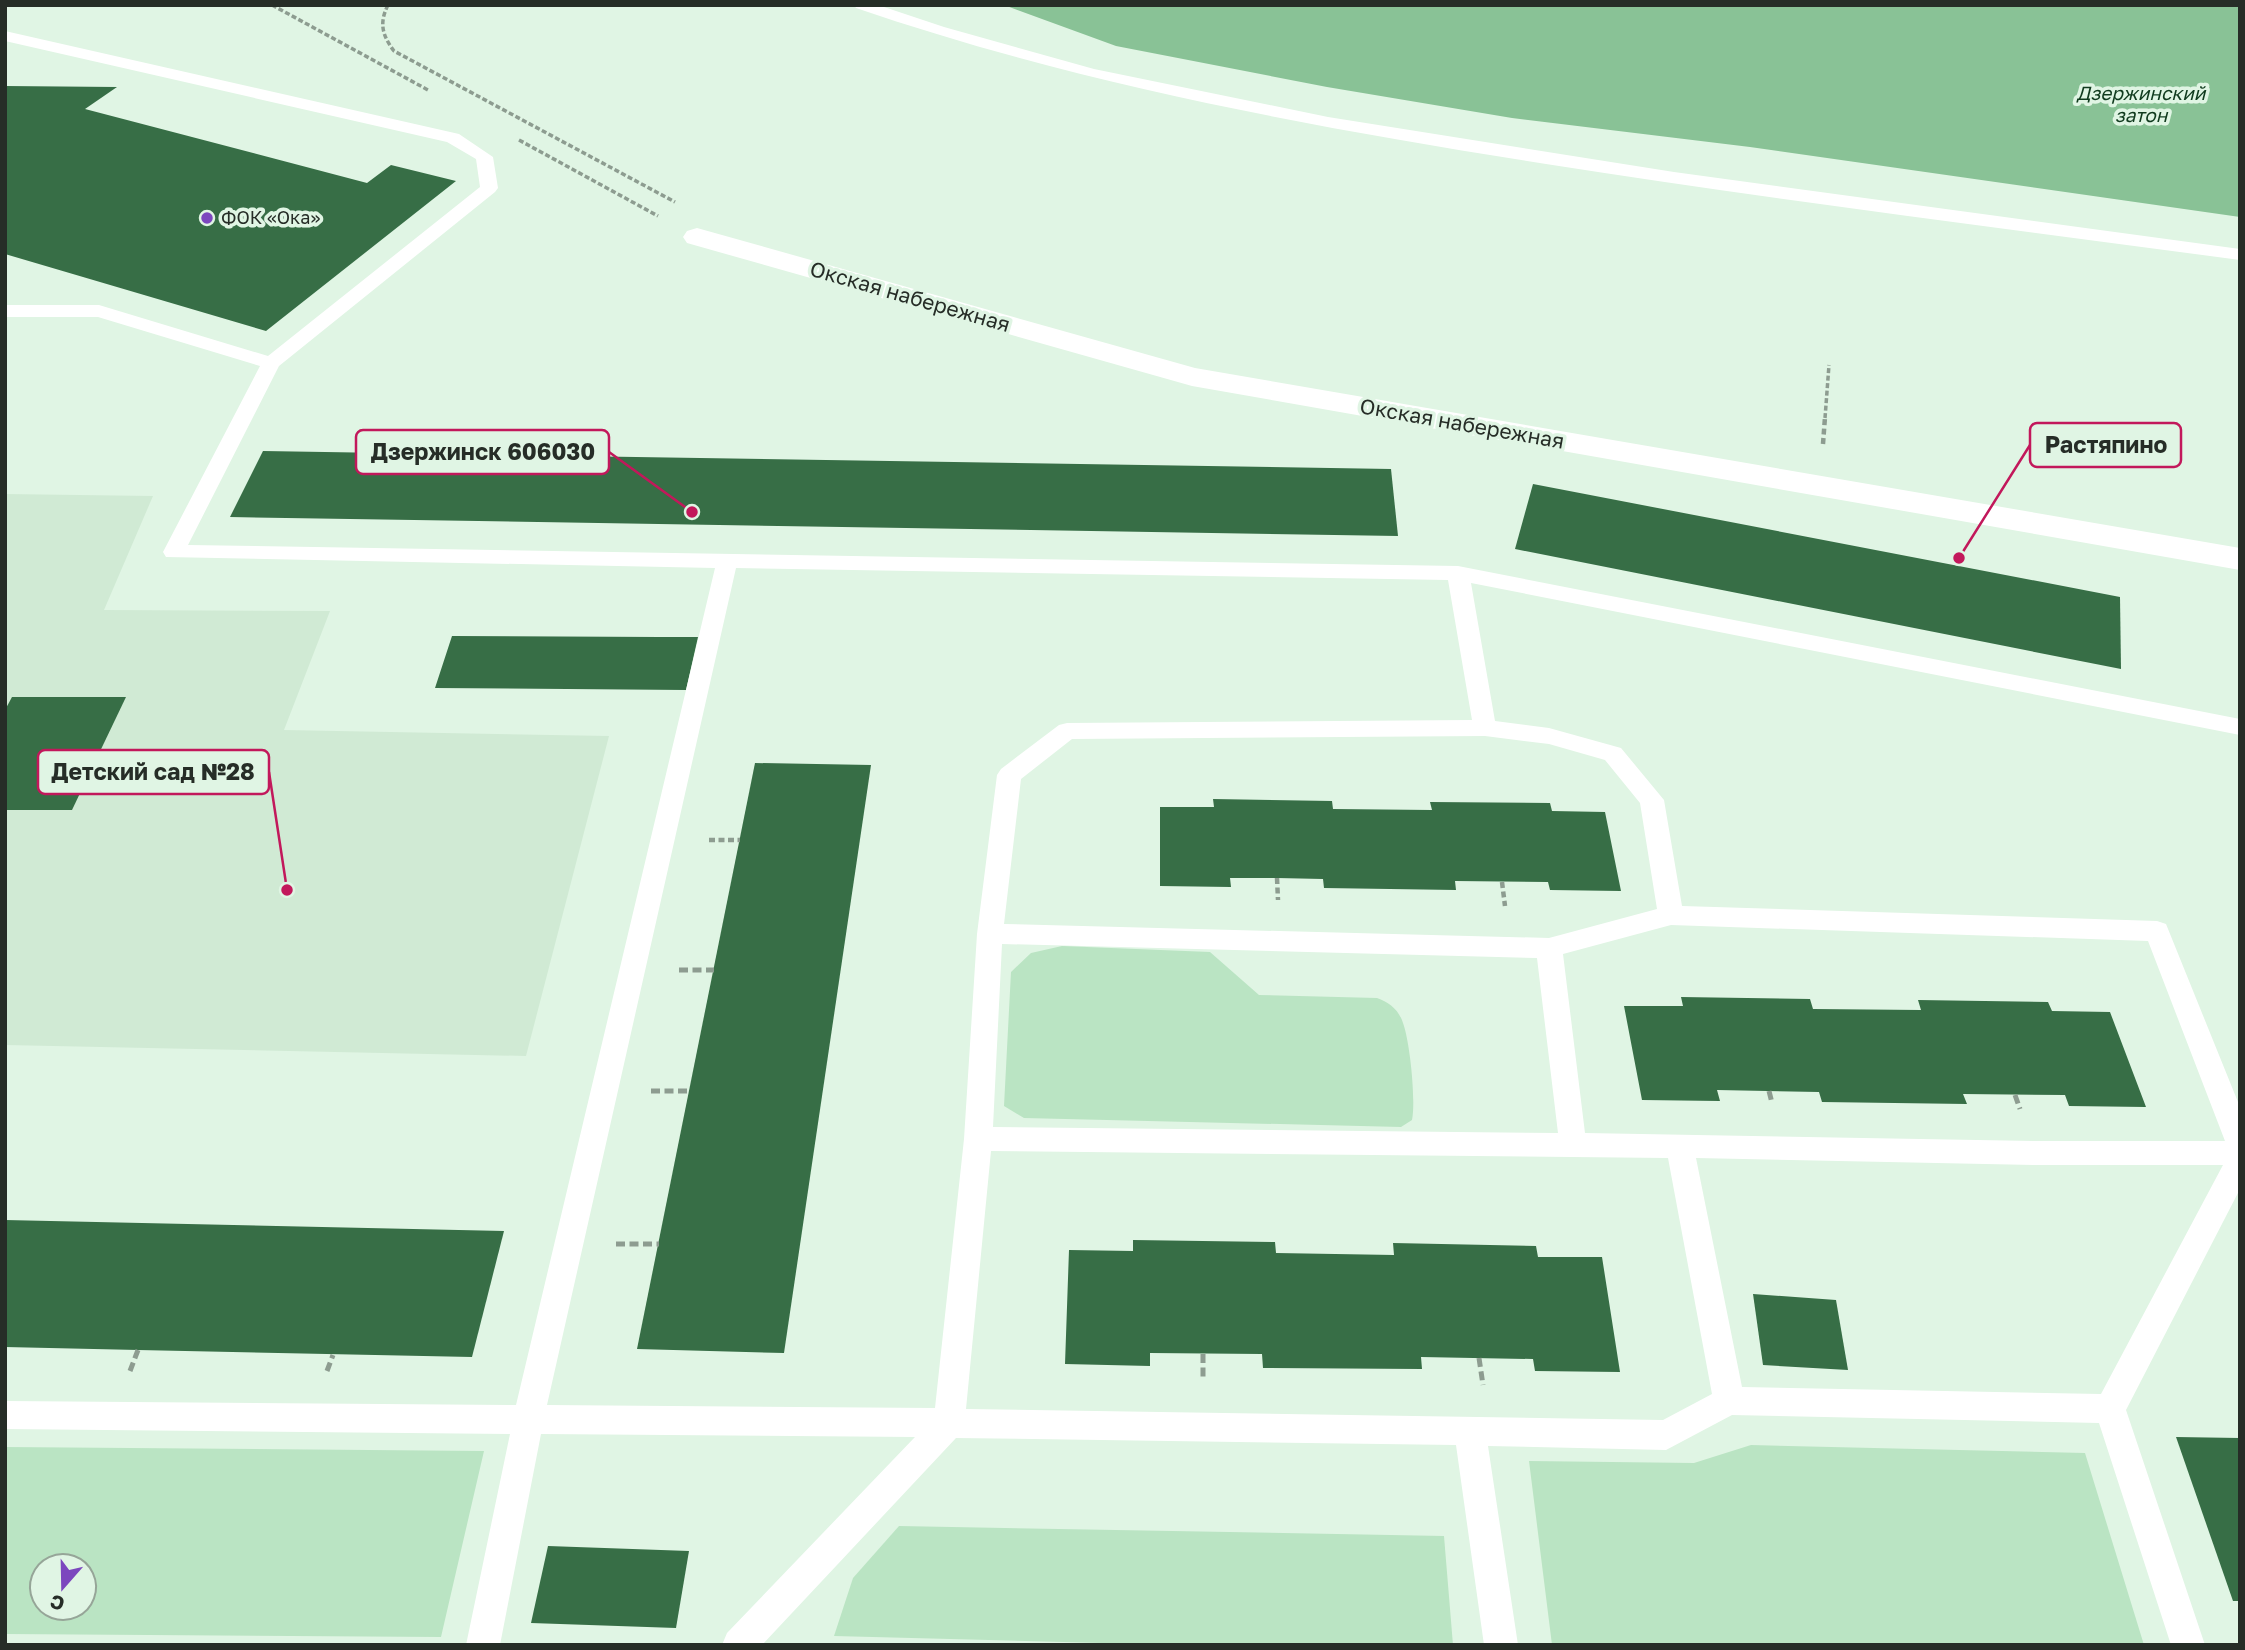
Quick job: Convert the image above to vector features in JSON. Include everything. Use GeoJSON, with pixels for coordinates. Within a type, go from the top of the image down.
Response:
{"type":"FeatureCollection","features":[{"type":"Feature","properties":{"kind":"street","name":"Окская набережная"},"geometry":{"type":"LineString","coordinates":[[697,237],[1192,377],[2240,559]]}},
{"type":"Feature","properties":{"kind":"lane"},"geometry":{"type":"LineString","coordinates":[[862,5],[1066,68],[1328,124],[1702,184],[2240,255]]}},
{"type":"Feature","properties":{"kind":"lane"},"geometry":{"type":"LineString","coordinates":[[5,36],[453,138],[484,157],[489,188],[271,363],[174,552],[1458,573],[2240,727]]}},
{"type":"Feature","properties":{"kind":"lane"},"geometry":{"type":"LineString","coordinates":[[5,311],[99,311],[271,363]]}},
{"type":"Feature","properties":{"kind":"lane"},"geometry":{"type":"LineString","coordinates":[[483,1645],[528,1421],[727,561]]}},
{"type":"Feature","properties":{"kind":"lane"},"geometry":{"type":"LineString","coordinates":[[1458,573],[1485,728]]}},
{"type":"Feature","properties":{"kind":"lane"},"geometry":{"type":"LineString","coordinates":[[739,1645],[949,1423],[978,1139],[990,934],[1009,775],[1067,731],[1485,728],[1549,736],[1613,754],[1652,800],[1671,915]]}},
{"type":"Feature","properties":{"kind":"lane"},"geometry":{"type":"LineString","coordinates":[[990,934],[1549,948],[1671,915],[2157,931],[2240,1143]]}},
{"type":"Feature","properties":{"kind":"lane"},"geometry":{"type":"LineString","coordinates":[[1549,948],[1573,1146]]}},
{"type":"Feature","properties":{"kind":"lane"},"geometry":{"type":"LineString","coordinates":[[978,1139],[1680,1146],[2020,1153],[2240,1153]]}},
{"type":"Feature","properties":{"kind":"lane"},"geometry":{"type":"LineString","coordinates":[[1680,1146],[1729,1401]]}},
{"type":"Feature","properties":{"kind":"lane"},"geometry":{"type":"LineString","coordinates":[[2188,1645],[2110,1409],[2240,1161]]}},
{"type":"Feature","properties":{"kind":"lane"},"geometry":{"type":"LineString","coordinates":[[5,1415],[949,1423],[1666,1434],[1729,1401],[2110,1409]]}},
{"type":"Feature","properties":{"kind":"lane"},"geometry":{"type":"LineString","coordinates":[[1470,1431],[1501,1645]]}},
{"type":"Feature","properties":{"kind":"path"},"geometry":{"type":"LineString","coordinates":[[388,5],[381,19],[382,36],[394,51],[680,204]]}},
{"type":"Feature","properties":{"kind":"path"},"geometry":{"type":"LineString","coordinates":[[1822,452],[1829,365]]}},
{"type":"Feature","properties":{"kind":"shaded area"},"geometry":{"type":"Polygon","coordinates":[[[5,494],[153,496],[104,610],[330,611],[284,730],[609,736],[526,1056],[5,1045],[5,494]]]}},
{"type":"Feature","properties":{"kind":"shaded area"},"geometry":{"type":"Polygon","coordinates":[[[1062,946],[1210,952],[1259,995],[1377,998],[1396,1010],[1406,1032],[1413,1086],[1412,1120],[1401,1127],[1024,1118],[1004,1106],[1011,972],[1031,953],[1062,946]]]}},
{"type":"Feature","properties":{"kind":"shaded area"},"geometry":{"type":"Polygon","coordinates":[[[1751,1445],[2085,1453],[2144,1645],[1552,1645],[1529,1461],[1694,1463],[1751,1445]]]}},
{"type":"Feature","properties":{"kind":"shaded area"},"geometry":{"type":"Polygon","coordinates":[[[5,1447],[484,1451],[441,1637],[5,1634],[5,1447]]]}},
{"type":"Feature","properties":{"kind":"shaded area"},"geometry":{"type":"Polygon","coordinates":[[[899,1526],[1444,1536],[1453,1645],[1177,1645],[834,1636],[853,1578],[899,1526]]]}},
{"type":"Feature","properties":{"kind":"water","name":"Дзержинский затон"},"geometry":{"type":"Polygon","coordinates":[[[1004,5],[2240,5],[2240,217],[1750,147],[1512,118],[1327,87],[1116,46],[1004,5]]]}},
{"type":"Feature","properties":{"kind":"building","name":"ФОК «Ока»"},"geometry":{"type":"Polygon","coordinates":[[[5,86],[117,87],[85,109],[367,183],[391,165],[456,181],[266,331],[5,254],[5,86]]]}},
{"type":"Feature","properties":{"kind":"building"},"geometry":{"type":"Polygon","coordinates":[[[263,451],[1391,469],[1398,536],[230,517],[263,451]]]}},
{"type":"Feature","properties":{"kind":"building"},"geometry":{"type":"Polygon","coordinates":[[[1533,484],[2120,597],[2121,669],[1515,549],[1533,484]]]}},
{"type":"Feature","properties":{"kind":"building"},"geometry":{"type":"Polygon","coordinates":[[[452,636],[698,637],[686,690],[435,688],[452,636]]]}},
{"type":"Feature","properties":{"kind":"building"},"geometry":{"type":"Polygon","coordinates":[[[12,697],[126,697],[72,810],[5,810],[5,710],[12,697]]]}},
{"type":"Feature","properties":{"kind":"building"},"geometry":{"type":"Polygon","coordinates":[[[755,763],[871,765],[784,1353],[637,1349],[755,763]]]}},
{"type":"Feature","properties":{"kind":"building"},"geometry":{"type":"Polygon","coordinates":[[[1213,799],[1332,801],[1333,809],[1432,810],[1430,802],[1550,803],[1552,811],[1605,812],[1621,891],[1550,890],[1548,882],[1455,881],[1456,890],[1324,888],[1323,879],[1277,878],[1230,878],[1231,887],[1160,886],[1160,807],[1214,807],[1213,799]]]}},
{"type":"Feature","properties":{"kind":"building"},"geometry":{"type":"Polygon","coordinates":[[[1681,997],[1810,999],[1813,1009],[1921,1010],[1918,1000],[2048,1002],[2052,1011],[2110,1012],[2146,1107],[2069,1106],[2065,1095],[1963,1094],[1967,1104],[1822,1102],[1819,1092],[1717,1090],[1720,1101],[1642,1100],[1624,1006],[1683,1006],[1681,997]]]}},
{"type":"Feature","properties":{"kind":"building"},"geometry":{"type":"Polygon","coordinates":[[[5,1220],[504,1231],[472,1357],[138,1350],[5,1347],[5,1220]]]}},
{"type":"Feature","properties":{"kind":"building"},"geometry":{"type":"Polygon","coordinates":[[[1133,1240],[1275,1242],[1276,1253],[1394,1255],[1393,1243],[1536,1246],[1538,1257],[1602,1257],[1620,1372],[1535,1371],[1533,1359],[1421,1357],[1422,1369],[1263,1368],[1262,1354],[1150,1353],[1150,1366],[1065,1364],[1069,1250],[1133,1251],[1133,1240]]]}},
{"type":"Feature","properties":{"kind":"building"},"geometry":{"type":"Polygon","coordinates":[[[1753,1294],[1836,1300],[1848,1370],[1763,1365],[1753,1294]]]}},
{"type":"Feature","properties":{"kind":"building"},"geometry":{"type":"Polygon","coordinates":[[[2176,1437],[2240,1438],[2240,1601],[2233,1601],[2176,1437]]]}},
{"type":"Feature","properties":{"kind":"building"},"geometry":{"type":"Polygon","coordinates":[[[548,1546],[689,1551],[676,1628],[531,1623],[548,1546]]]}},
{"type":"Feature","properties":{"kind":"place","name":"ФОК «Ока»"},"geometry":{"type":"Point","coordinates":[207,218]}},
{"type":"Feature","properties":{"kind":"place","name":"Дзержинск 606030"},"geometry":{"type":"Point","coordinates":[692,512]}},
{"type":"Feature","properties":{"kind":"place","name":"Растяпино"},"geometry":{"type":"Point","coordinates":[1959,558]}},
{"type":"Feature","properties":{"kind":"place","name":"Детский сад №28"},"geometry":{"type":"Point","coordinates":[287,890]}}]}
